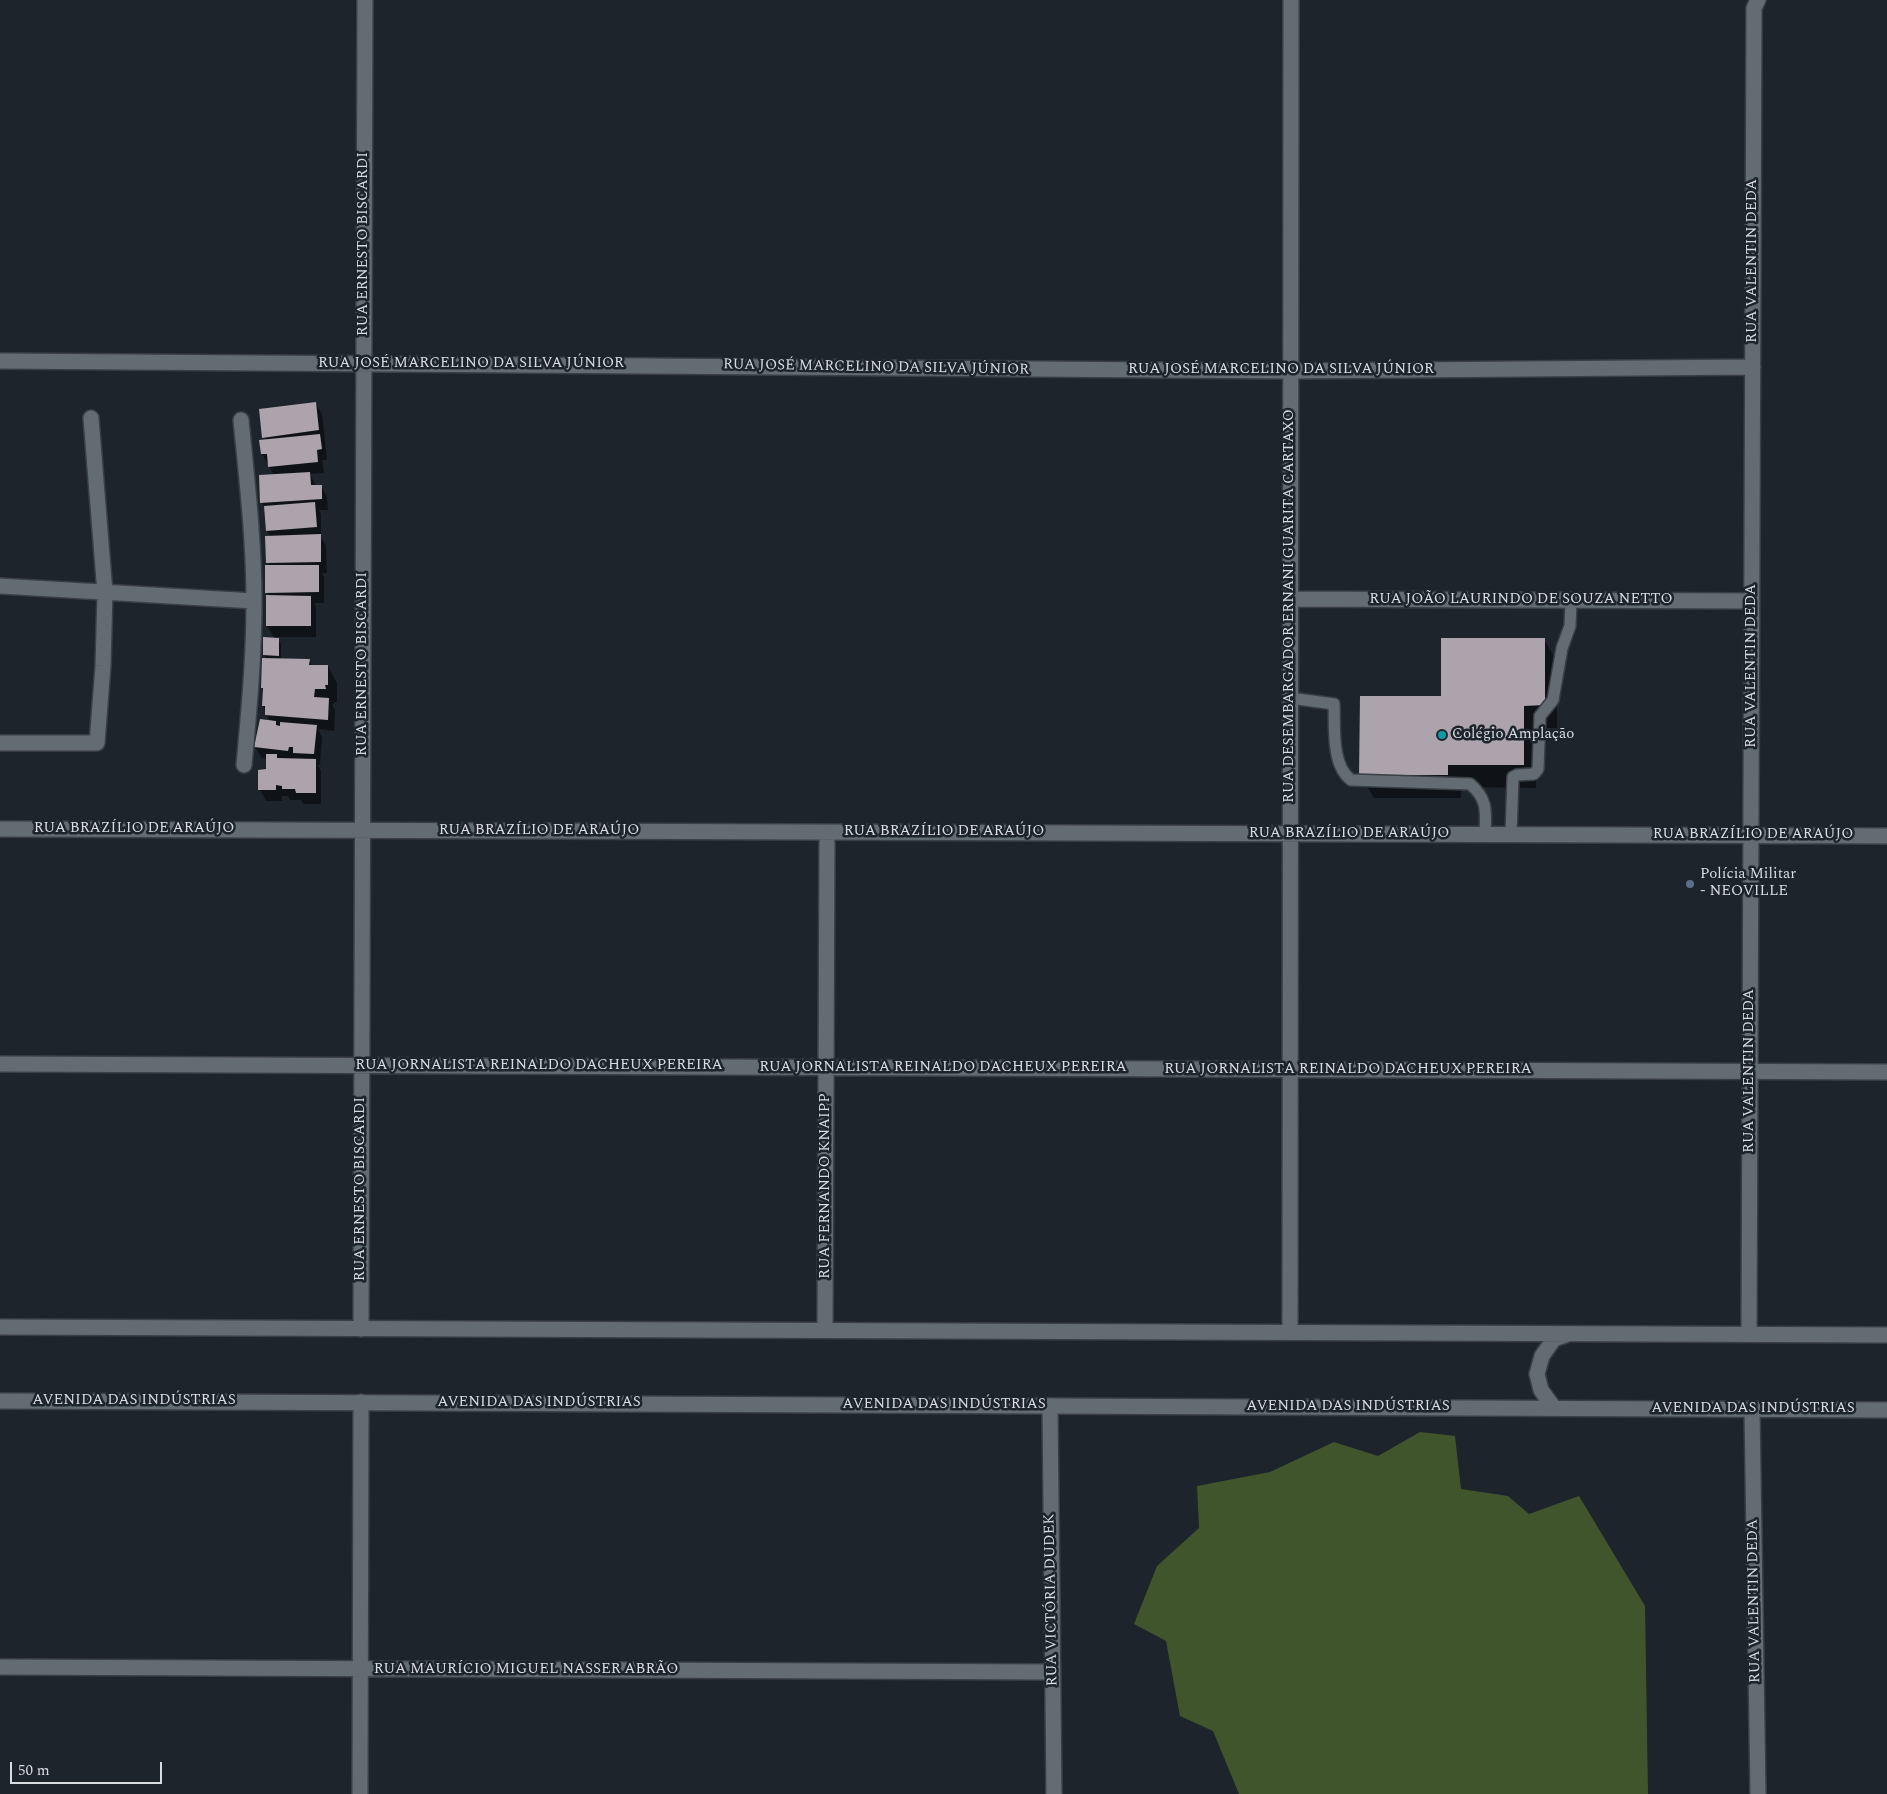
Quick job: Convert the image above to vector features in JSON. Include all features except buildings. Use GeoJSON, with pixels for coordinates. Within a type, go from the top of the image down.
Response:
{"type":"FeatureCollection","features":[{"type":"Feature","properties":{"kind":"street","name":"RUA ERNESTO BISCARDI"},"geometry":{"type":"LineString","coordinates":[[361,1329],[365,0]]}},
{"type":"Feature","properties":{"kind":"street","name":"RUA DESEMBARGADOR ERNANI GUARITA CARTAXO"},"geometry":{"type":"LineString","coordinates":[[1290,1332],[1291,0]]}},
{"type":"Feature","properties":{"kind":"street","name":"RUA VALENTIN DEDA"},"geometry":{"type":"LineString","coordinates":[[1749,1334],[1754,8],[1758,0]]}},
{"type":"Feature","properties":{"kind":"street","name":"RUA JOSÉ MARCELINO DA SILVA JÚNIOR"},"geometry":{"type":"LineString","coordinates":[[0,361],[1291,371],[1753,367]]}},
{"type":"Feature","properties":{"kind":"street"},"geometry":{"type":"LineString","coordinates":[[0,743],[97,743],[103,666],[105,593],[91,418]]}},
{"type":"Feature","properties":{"kind":"street"},"geometry":{"type":"LineString","coordinates":[[241,420],[252,550],[254,601],[250,702],[244,765]]}},
{"type":"Feature","properties":{"kind":"street"},"geometry":{"type":"LineString","coordinates":[[0,586],[254,601]]}},
{"type":"Feature","properties":{"kind":"street","name":"RUA JOÃO LAURINDO DE SOUZA NETTO"},"geometry":{"type":"LineString","coordinates":[[1291,599],[1752,601]]}},
{"type":"Feature","properties":{"kind":"street","name":"RUA BRAZÍLIO DE ARAÚJO"},"geometry":{"type":"LineString","coordinates":[[0,829],[1887,836]]}},
{"type":"Feature","properties":{"kind":"street","name":"RUA FERNANDO KNAIPP"},"geometry":{"type":"LineString","coordinates":[[825,1330],[827,832]]}},
{"type":"Feature","properties":{"kind":"street","name":"RUA JORNALISTA REINALDO DACHEUX PEREIRA"},"geometry":{"type":"LineString","coordinates":[[0,1064],[1887,1072]]}},
{"type":"Feature","properties":{"kind":"street"},"geometry":{"type":"LineString","coordinates":[[0,1327],[1887,1334]]}},
{"type":"Feature","properties":{"kind":"street"},"geometry":{"type":"LineString","coordinates":[[1554,1408],[1541,1390],[1537,1374],[1542,1356],[1554,1339],[1572,1333]]}},
{"type":"Feature","properties":{"kind":"street","name":"AVENIDA DAS INDÚSTRIAS"},"geometry":{"type":"LineString","coordinates":[[0,1401],[1887,1410]]}},
{"type":"Feature","properties":{"kind":"street"},"geometry":{"type":"LineString","coordinates":[[360,1794],[361,1402]]}},
{"type":"Feature","properties":{"kind":"street","name":"RUA VICTÓRIA DUDEK"},"geometry":{"type":"LineString","coordinates":[[1050,1406],[1054,1794]]}},
{"type":"Feature","properties":{"kind":"street","name":"RUA VALENTIN DEDA"},"geometry":{"type":"LineString","coordinates":[[1752,1409],[1758,1794]]}},
{"type":"Feature","properties":{"kind":"street","name":"RUA MAURÍCIO MIGUEL NASSER ABRÃO"},"geometry":{"type":"LineString","coordinates":[[0,1667],[1053,1672]]}},
{"type":"Feature","properties":{"kind":"lane"},"geometry":{"type":"LineString","coordinates":[[1511,834],[1513,777],[1534,774],[1538,768],[1540,716],[1553,700],[1562,648],[1570,626],[1571,600]]}},
{"type":"Feature","properties":{"kind":"lane"},"geometry":{"type":"LineString","coordinates":[[1290,698],[1334,704],[1338,764],[1344,774],[1351,780],[1470,784],[1480,792],[1486,808],[1485,834]]}},
{"type":"Feature","properties":{"kind":"green space"},"geometry":{"type":"Polygon","coordinates":[[[1420,1432],[1455,1436],[1461,1489],[1508,1496],[1529,1514],[1579,1496],[1645,1606],[1648,1794],[1239,1794],[1213,1731],[1180,1716],[1166,1641],[1134,1624],[1157,1566],[1199,1528],[1197,1486],[1270,1472],[1334,1442],[1378,1456],[1420,1432]]]}},
{"type":"Feature","properties":{"kind":"place","name":"Colégio Amplação"},"geometry":{"type":"Point","coordinates":[1442,735]}},
{"type":"Feature","properties":{"kind":"place","name":"Polícia Militar - NEOVILLE"},"geometry":{"type":"Point","coordinates":[1690,884]}}]}
